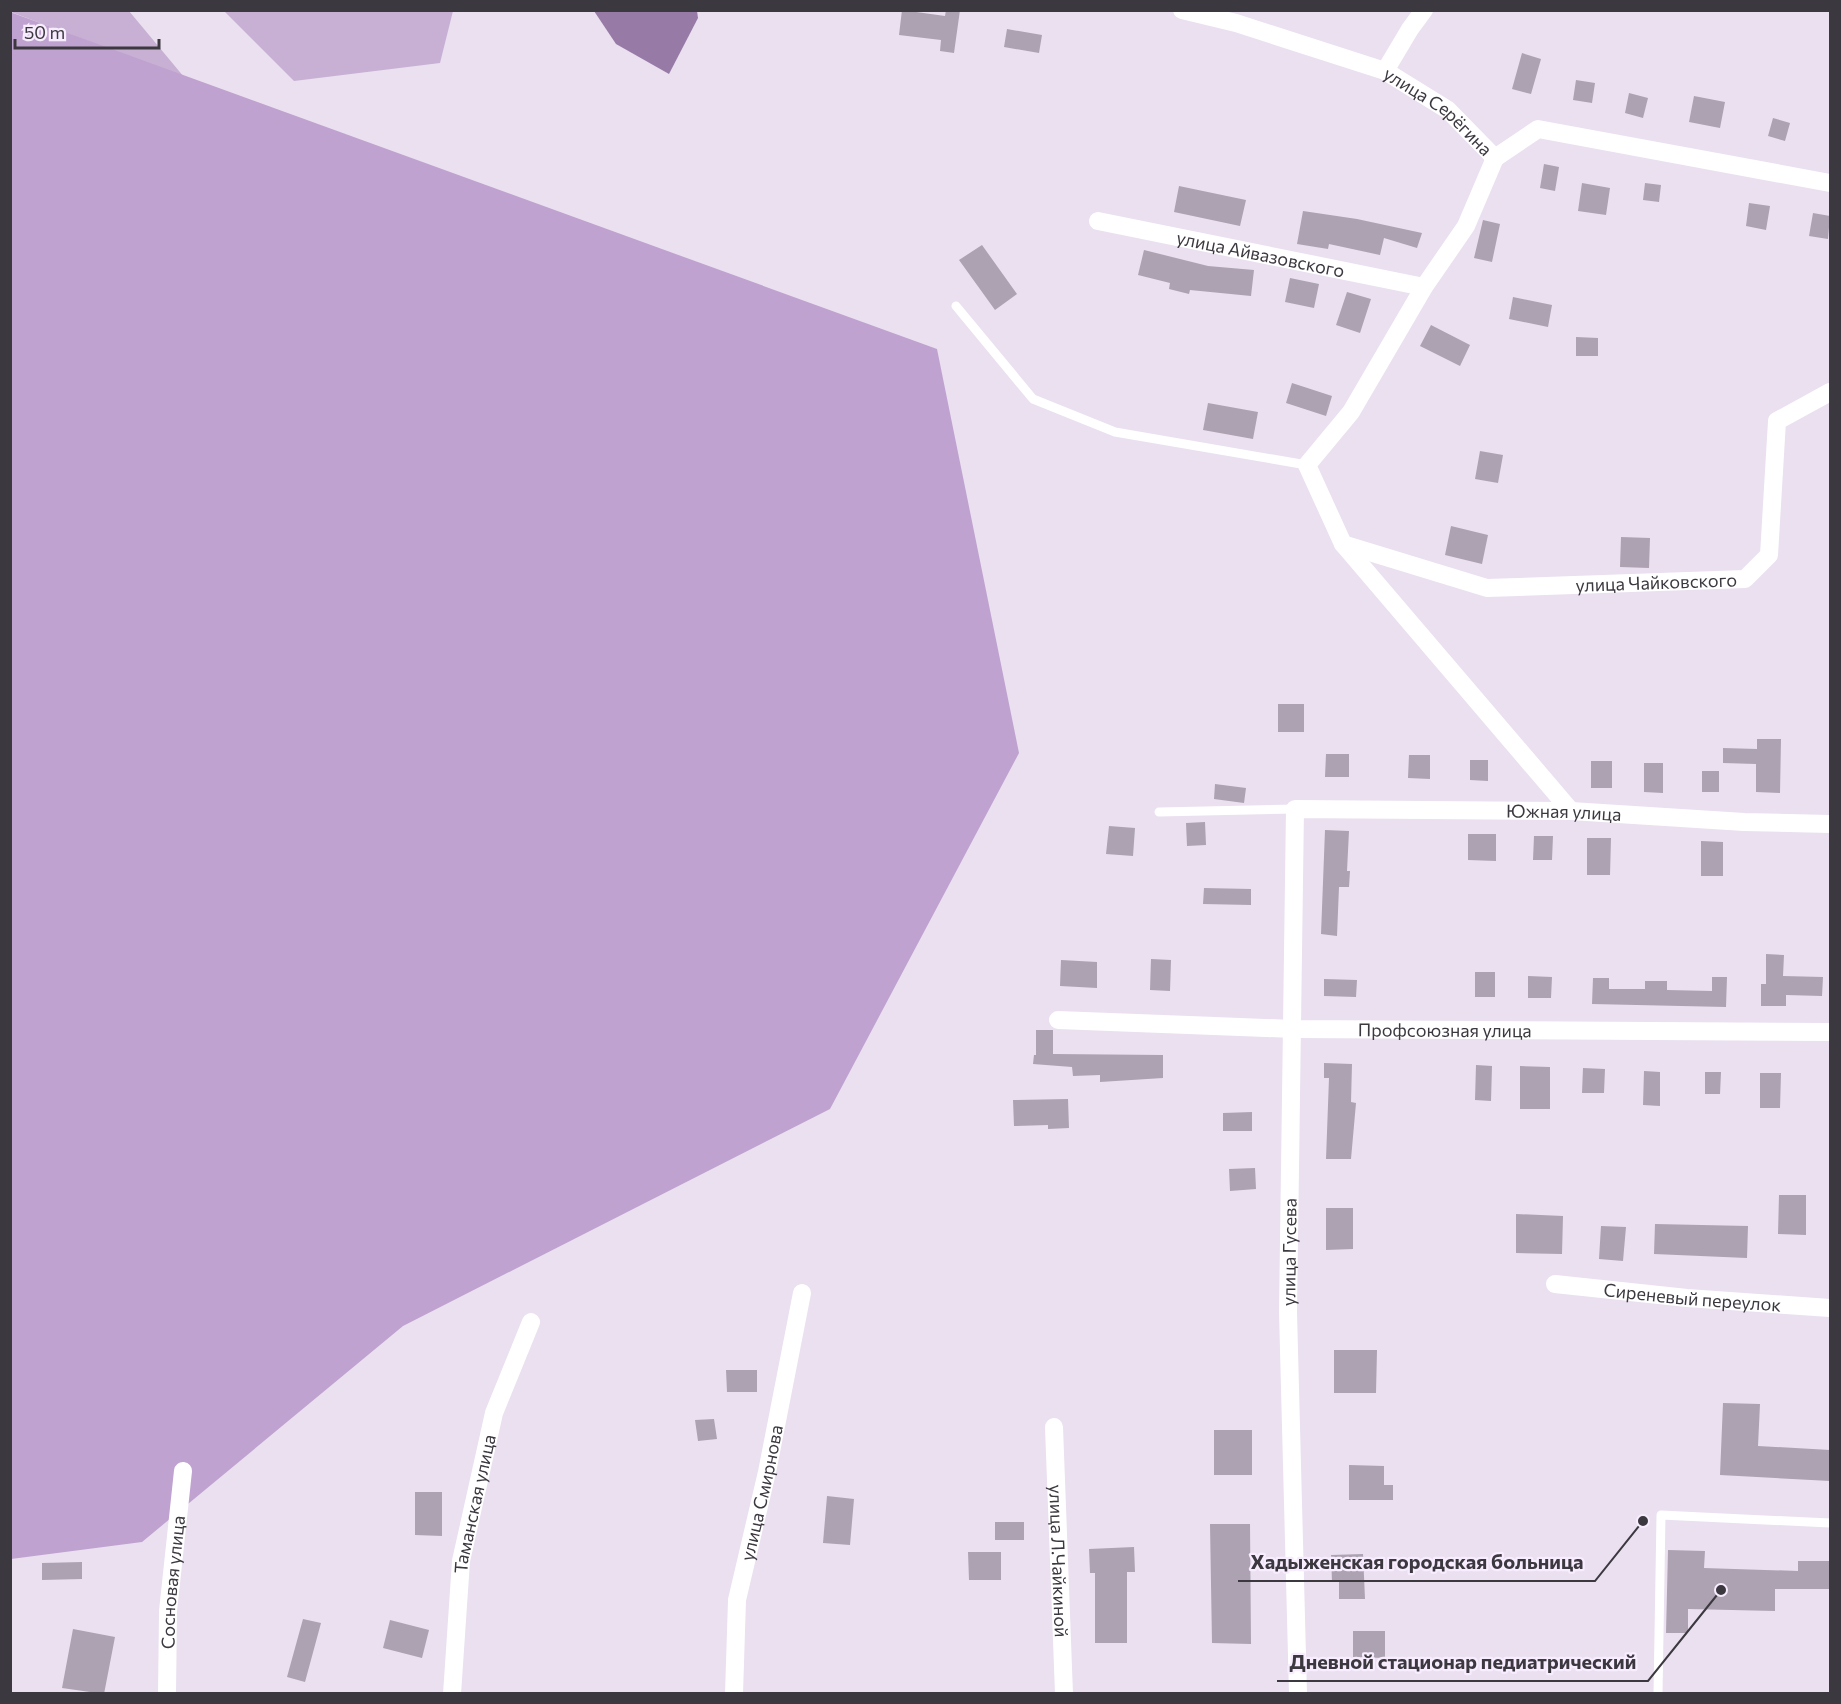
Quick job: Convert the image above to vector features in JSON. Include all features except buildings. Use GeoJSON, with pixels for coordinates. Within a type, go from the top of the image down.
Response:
{"type":"FeatureCollection","features":[{"type":"Feature","properties":{"kind":"street","name":"улица Серёгина"},"geometry":{"type":"LineString","coordinates":[[1182,10],[1236,23],[1385,71],[1448,110],[1495,158],[1538,129],[1830,183]]}},
{"type":"Feature","properties":{"kind":"street"},"geometry":{"type":"LineString","coordinates":[[1385,71],[1424,10]]}},
{"type":"Feature","properties":{"kind":"street"},"geometry":{"type":"LineString","coordinates":[[1495,158],[1466,226],[1424,287],[1351,412],[1307,465],[1343,544],[1571,811]]}},
{"type":"Feature","properties":{"kind":"street","name":"улица Айвазовского"},"geometry":{"type":"LineString","coordinates":[[1098,221],[1424,287]]}},
{"type":"Feature","properties":{"kind":"street","name":"улица Чайковского"},"geometry":{"type":"LineString","coordinates":[[1343,544],[1488,588],[1745,579],[1769,555],[1777,422],[1830,392]]}},
{"type":"Feature","properties":{"kind":"street","name":"Южная улица"},"geometry":{"type":"LineString","coordinates":[[1295,808],[1571,811],[1743,822],[1830,824]]}},
{"type":"Feature","properties":{"kind":"street","name":"улица Гусева"},"geometry":{"type":"LineString","coordinates":[[1295,808],[1288,1312],[1294,1638],[1298,1694]]}},
{"type":"Feature","properties":{"kind":"street","name":"Профсоюзная улица"},"geometry":{"type":"LineString","coordinates":[[1058,1020],[1293,1029],[1830,1032]]}},
{"type":"Feature","properties":{"kind":"street","name":"Сиреневый переулок"},"geometry":{"type":"LineString","coordinates":[[1555,1284],[1686,1298],[1830,1308]]}},
{"type":"Feature","properties":{"kind":"street","name":"улица Смирнова"},"geometry":{"type":"LineString","coordinates":[[734,1694],[737,1600],[767,1472],[802,1293]]}},
{"type":"Feature","properties":{"kind":"street","name":"Таманская улица"},"geometry":{"type":"LineString","coordinates":[[452,1694],[461,1561],[494,1413],[531,1322]]}},
{"type":"Feature","properties":{"kind":"street","name":"улица Л.Чайкиной"},"geometry":{"type":"LineString","coordinates":[[1054,1427],[1064,1694]]}},
{"type":"Feature","properties":{"kind":"street","name":"Сосновая улица"},"geometry":{"type":"LineString","coordinates":[[167,1694],[168,1611],[183,1471]]}},
{"type":"Feature","properties":{"kind":"lane"},"geometry":{"type":"LineString","coordinates":[[956,306],[1033,399],[1115,432],[1307,465]]}},
{"type":"Feature","properties":{"kind":"lane"},"geometry":{"type":"LineString","coordinates":[[1159,813],[1295,808]]}},
{"type":"Feature","properties":{"kind":"lane"},"geometry":{"type":"LineString","coordinates":[[1658,1694],[1661,1515],[1830,1523]]}},
{"type":"Feature","properties":{"kind":"shaded area"},"geometry":{"type":"Polygon","coordinates":[[[129,11],[184,77],[11,12],[129,11]]]}},
{"type":"Feature","properties":{"kind":"shaded area"},"geometry":{"type":"Polygon","coordinates":[[[224,11],[453,11],[440,63],[294,81],[224,11]]]}},
{"type":"Feature","properties":{"kind":"shaded area"},"geometry":{"type":"Polygon","coordinates":[[[594,11],[697,11],[698,18],[669,74],[616,44],[594,11]]]}},
{"type":"Feature","properties":{"kind":"shaded area"},"geometry":{"type":"Polygon","coordinates":[[[10,12],[937,349],[1019,753],[830,1109],[403,1326],[142,1542],[11,1559],[10,12]]]}},
{"type":"Feature","properties":{"kind":"place","name":"Хадыженская городская больница"},"geometry":{"type":"Point","coordinates":[1643,1521]}},
{"type":"Feature","properties":{"kind":"place","name":"Дневной стационар педиатрический"},"geometry":{"type":"Point","coordinates":[1721,1590]}}]}
